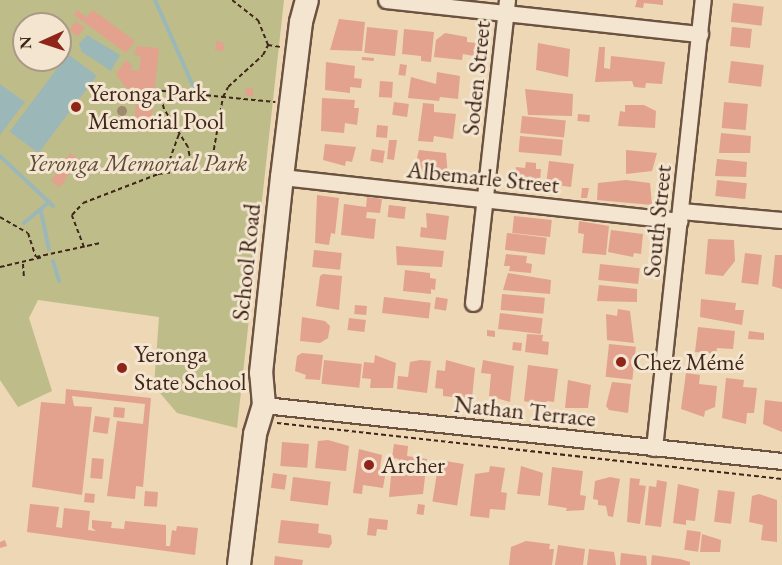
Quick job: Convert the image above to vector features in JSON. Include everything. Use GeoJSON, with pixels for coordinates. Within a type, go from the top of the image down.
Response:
{"type":"FeatureCollection","features":[{"type":"Feature","properties":{"kind":"street","name":"School Road"},"geometry":{"type":"LineString","coordinates":[[239,565],[255,434],[269,413],[261,373],[300,22],[307,0]]}},
{"type":"Feature","properties":{"kind":"street"},"geometry":{"type":"LineString","coordinates":[[386,0],[506,7],[700,34]]}},
{"type":"Feature","properties":{"kind":"street","name":"South Street"},"geometry":{"type":"LineString","coordinates":[[654,448],[703,0]]}},
{"type":"Feature","properties":{"kind":"street","name":"Soden Street"},"geometry":{"type":"LineString","coordinates":[[473,303],[506,7]]}},
{"type":"Feature","properties":{"kind":"street","name":"Albemarle Street"},"geometry":{"type":"LineString","coordinates":[[282,177],[486,199],[680,216],[782,220]]}},
{"type":"Feature","properties":{"kind":"street","name":"Nathan Terrace"},"geometry":{"type":"LineString","coordinates":[[269,413],[782,461]]}},
{"type":"Feature","properties":{"kind":"path"},"geometry":{"type":"LineString","coordinates":[[210,172],[223,97],[228,87],[263,55],[268,45],[258,20],[232,0]]}},
{"type":"Feature","properties":{"kind":"path"},"geometry":{"type":"LineString","coordinates":[[268,45],[284,47]]}},
{"type":"Feature","properties":{"kind":"path"},"geometry":{"type":"LineString","coordinates":[[154,90],[278,102]]}},
{"type":"Feature","properties":{"kind":"path"},"geometry":{"type":"LineString","coordinates":[[84,247],[72,215],[83,203],[158,174],[182,171],[191,163],[180,132],[164,109],[159,90]]}},
{"type":"Feature","properties":{"kind":"path"},"geometry":{"type":"LineString","coordinates":[[167,167],[180,132]]}},
{"type":"Feature","properties":{"kind":"path"},"geometry":{"type":"LineString","coordinates":[[0,217],[28,233],[36,257],[100,243]]}},
{"type":"Feature","properties":{"kind":"path"},"geometry":{"type":"LineString","coordinates":[[0,267],[24,264],[46,255]]}},
{"type":"Feature","properties":{"kind":"path"},"geometry":{"type":"LineString","coordinates":[[24,264],[24,279]]}},
{"type":"Feature","properties":{"kind":"path"},"geometry":{"type":"LineString","coordinates":[[269,413],[782,479]]}},
{"type":"Feature","properties":{"kind":"green space","name":"Yeronga Memorial Park"},"geometry":{"type":"Polygon","coordinates":[[[0,0],[284,0],[237,428],[177,413],[154,386],[159,317],[38,300],[29,318],[52,391],[18,407],[0,380],[0,0]]]}},
{"type":"Feature","properties":{"kind":"water"},"geometry":{"type":"Polygon","coordinates":[[[87,35],[120,55],[111,71],[82,52],[79,44],[87,35]]]}},
{"type":"Feature","properties":{"kind":"water"},"geometry":{"type":"Polygon","coordinates":[[[72,57],[97,76],[38,153],[10,131],[54,72],[72,72],[72,57]]]}},
{"type":"Feature","properties":{"kind":"water"},"geometry":{"type":"Polygon","coordinates":[[[0,84],[25,102],[0,135],[0,84]]]}},
{"type":"Feature","properties":{"kind":"building"},"geometry":{"type":"Polygon","coordinates":[[[637,0],[663,0],[663,5],[644,3],[643,8],[635,7],[637,0]]]}},
{"type":"Feature","properties":{"kind":"building"},"geometry":{"type":"Polygon","coordinates":[[[733,3],[764,7],[761,26],[731,22],[733,3]]]}},
{"type":"Feature","properties":{"kind":"building"},"geometry":{"type":"Polygon","coordinates":[[[77,10],[87,17],[93,10],[135,41],[126,53],[74,15],[77,10]]]}},
{"type":"Feature","properties":{"kind":"building"},"geometry":{"type":"Polygon","coordinates":[[[339,19],[365,22],[362,51],[330,50],[339,19]]]}},
{"type":"Feature","properties":{"kind":"building"},"geometry":{"type":"Polygon","coordinates":[[[76,21],[85,28],[78,36],[72,32],[72,26],[76,21]]]}},
{"type":"Feature","properties":{"kind":"building"},"geometry":{"type":"Polygon","coordinates":[[[367,27],[398,30],[395,56],[364,53],[367,27]]]}},
{"type":"Feature","properties":{"kind":"building"},"geometry":{"type":"Polygon","coordinates":[[[732,27],[752,29],[750,48],[730,46],[732,27]]]}},
{"type":"Feature","properties":{"kind":"building"},"geometry":{"type":"Polygon","coordinates":[[[404,29],[434,32],[431,62],[421,61],[421,56],[402,54],[404,29]]]}},
{"type":"Feature","properties":{"kind":"building"},"geometry":{"type":"Polygon","coordinates":[[[445,33],[467,37],[467,42],[476,43],[474,56],[463,54],[462,60],[434,57],[436,40],[445,33]]]}},
{"type":"Feature","properties":{"kind":"building"},"geometry":{"type":"Polygon","coordinates":[[[216,41],[225,43],[223,51],[215,50],[216,41]]]}},
{"type":"Feature","properties":{"kind":"building"},"geometry":{"type":"Polygon","coordinates":[[[538,43],[570,49],[568,77],[536,70],[538,43]]]}},
{"type":"Feature","properties":{"kind":"building"},"geometry":{"type":"Polygon","coordinates":[[[136,46],[159,48],[151,125],[134,123],[137,92],[128,91],[116,74],[126,60],[133,66],[130,70],[139,71],[141,56],[135,55],[136,46]]]}},
{"type":"Feature","properties":{"kind":"building"},"geometry":{"type":"Polygon","coordinates":[[[599,47],[605,47],[604,68],[610,69],[611,56],[665,62],[662,84],[646,83],[645,88],[634,87],[632,81],[595,82],[599,47]]]}},
{"type":"Feature","properties":{"kind":"building"},"geometry":{"type":"Polygon","coordinates":[[[362,57],[374,58],[374,61],[362,60],[362,57]]]}},
{"type":"Feature","properties":{"kind":"building"},"geometry":{"type":"Polygon","coordinates":[[[731,61],[764,65],[761,87],[728,83],[731,61]]]}},
{"type":"Feature","properties":{"kind":"building"},"geometry":{"type":"Polygon","coordinates":[[[326,62],[355,66],[354,78],[362,79],[361,88],[350,87],[350,93],[325,90],[326,62]]]}},
{"type":"Feature","properties":{"kind":"building"},"geometry":{"type":"Polygon","coordinates":[[[400,64],[407,65],[405,76],[398,75],[400,64]]]}},
{"type":"Feature","properties":{"kind":"building"},"geometry":{"type":"Polygon","coordinates":[[[437,72],[460,76],[458,99],[440,97],[439,101],[408,98],[411,77],[436,84],[437,72]]]}},
{"type":"Feature","properties":{"kind":"building"},"geometry":{"type":"Polygon","coordinates":[[[380,81],[393,82],[392,98],[379,97],[380,81]]]}},
{"type":"Feature","properties":{"kind":"building"},"geometry":{"type":"Polygon","coordinates":[[[246,88],[253,88],[253,96],[245,95],[246,88]]]}},
{"type":"Feature","properties":{"kind":"building"},"geometry":{"type":"Polygon","coordinates":[[[525,89],[573,94],[572,116],[528,115],[525,89]]]}},
{"type":"Feature","properties":{"kind":"building"},"geometry":{"type":"Polygon","coordinates":[[[322,98],[355,100],[354,108],[359,108],[357,125],[345,123],[344,133],[321,131],[322,98]]]}},
{"type":"Feature","properties":{"kind":"building"},"geometry":{"type":"Polygon","coordinates":[[[394,102],[409,104],[407,117],[392,115],[394,102]]]}},
{"type":"Feature","properties":{"kind":"building"},"geometry":{"type":"Polygon","coordinates":[[[724,102],[748,104],[746,130],[722,128],[724,102]]]}},
{"type":"Feature","properties":{"kind":"building"},"geometry":{"type":"Polygon","coordinates":[[[423,103],[434,104],[434,112],[456,114],[453,139],[434,136],[433,142],[418,141],[423,103]]]}},
{"type":"Feature","properties":{"kind":"building"},"geometry":{"type":"Polygon","coordinates":[[[625,105],[644,105],[656,111],[655,128],[618,126],[620,111],[625,112],[625,105]]]}},
{"type":"Feature","properties":{"kind":"building"},"geometry":{"type":"Polygon","coordinates":[[[578,114],[590,115],[589,122],[577,121],[578,114]]]}},
{"type":"Feature","properties":{"kind":"building"},"geometry":{"type":"Polygon","coordinates":[[[522,116],[566,121],[564,138],[520,133],[522,116]]]}},
{"type":"Feature","properties":{"kind":"building"},"geometry":{"type":"Polygon","coordinates":[[[377,125],[388,126],[387,138],[376,137],[377,125]]]}},
{"type":"Feature","properties":{"kind":"building"},"geometry":{"type":"Polygon","coordinates":[[[721,133],[751,136],[750,153],[719,153],[721,133]]]}},
{"type":"Feature","properties":{"kind":"building"},"geometry":{"type":"Polygon","coordinates":[[[520,136],[563,140],[561,156],[519,152],[520,136]]]}},
{"type":"Feature","properties":{"kind":"building"},"geometry":{"type":"Polygon","coordinates":[[[389,140],[397,140],[394,160],[387,159],[389,140]]]}},
{"type":"Feature","properties":{"kind":"building"},"geometry":{"type":"Polygon","coordinates":[[[325,144],[356,147],[352,162],[346,161],[345,166],[323,160],[325,144]]]}},
{"type":"Feature","properties":{"kind":"building"},"geometry":{"type":"Polygon","coordinates":[[[372,149],[385,151],[383,163],[370,161],[372,149]]]}},
{"type":"Feature","properties":{"kind":"building"},"geometry":{"type":"Polygon","coordinates":[[[419,150],[446,153],[448,178],[413,173],[419,150]]]}},
{"type":"Feature","properties":{"kind":"building"},"geometry":{"type":"Polygon","coordinates":[[[626,150],[657,153],[652,171],[626,174],[626,150]]]}},
{"type":"Feature","properties":{"kind":"building"},"geometry":{"type":"Polygon","coordinates":[[[70,153],[79,159],[60,187],[51,181],[70,153]]]}},
{"type":"Feature","properties":{"kind":"building"},"geometry":{"type":"Polygon","coordinates":[[[717,159],[747,162],[746,177],[715,176],[717,159]]]}},
{"type":"Feature","properties":{"kind":"building"},"geometry":{"type":"Polygon","coordinates":[[[549,161],[574,164],[571,187],[546,184],[549,161]]]}},
{"type":"Feature","properties":{"kind":"building"},"geometry":{"type":"Polygon","coordinates":[[[526,162],[536,163],[536,169],[541,169],[539,191],[514,189],[516,167],[525,168],[526,162]]]}},
{"type":"Feature","properties":{"kind":"building"},"geometry":{"type":"Polygon","coordinates":[[[626,180],[650,183],[652,205],[597,200],[598,183],[626,180]]]}},
{"type":"Feature","properties":{"kind":"building"},"geometry":{"type":"Polygon","coordinates":[[[717,180],[747,183],[745,199],[715,196],[717,180]]]}},
{"type":"Feature","properties":{"kind":"building"},"geometry":{"type":"Polygon","coordinates":[[[582,188],[589,188],[587,198],[581,198],[582,188]]]}},
{"type":"Feature","properties":{"kind":"building"},"geometry":{"type":"Polygon","coordinates":[[[317,195],[339,198],[335,234],[331,233],[329,245],[315,243],[317,195]]]}},
{"type":"Feature","properties":{"kind":"building"},"geometry":{"type":"Polygon","coordinates":[[[367,197],[382,199],[380,213],[367,212],[366,218],[376,219],[374,239],[341,235],[344,204],[366,207],[367,197]]]}},
{"type":"Feature","properties":{"kind":"building"},"geometry":{"type":"Polygon","coordinates":[[[389,205],[406,207],[404,219],[388,217],[389,205]]]}},
{"type":"Feature","properties":{"kind":"building"},"geometry":{"type":"Polygon","coordinates":[[[426,213],[449,216],[446,240],[420,237],[421,227],[427,228],[426,213]]]}},
{"type":"Feature","properties":{"kind":"building"},"geometry":{"type":"Polygon","coordinates":[[[514,216],[552,220],[550,237],[512,233],[514,216]]]}},
{"type":"Feature","properties":{"kind":"building"},"geometry":{"type":"Polygon","coordinates":[[[579,221],[609,226],[606,255],[582,253],[584,234],[578,233],[579,221]]]}},
{"type":"Feature","properties":{"kind":"building"},"geometry":{"type":"Polygon","coordinates":[[[611,230],[643,234],[641,254],[634,253],[633,257],[608,252],[611,230]]]}},
{"type":"Feature","properties":{"kind":"building"},"geometry":{"type":"Polygon","coordinates":[[[507,233],[547,238],[545,255],[505,250],[507,233]]]}},
{"type":"Feature","properties":{"kind":"building"},"geometry":{"type":"Polygon","coordinates":[[[708,239],[734,240],[735,261],[723,276],[705,274],[708,239]]]}},
{"type":"Feature","properties":{"kind":"building"},"geometry":{"type":"Polygon","coordinates":[[[396,246],[444,251],[442,267],[397,265],[396,246]]]}},
{"type":"Feature","properties":{"kind":"building"},"geometry":{"type":"Polygon","coordinates":[[[314,250],[342,253],[340,270],[312,267],[314,250]]]}},
{"type":"Feature","properties":{"kind":"building"},"geometry":{"type":"Polygon","coordinates":[[[745,253],[762,255],[758,285],[741,283],[745,253]]]}},
{"type":"Feature","properties":{"kind":"building"},"geometry":{"type":"Polygon","coordinates":[[[506,254],[527,256],[526,263],[532,264],[531,273],[509,271],[510,266],[504,266],[506,254]]]}},
{"type":"Feature","properties":{"kind":"building"},"geometry":{"type":"Polygon","coordinates":[[[775,255],[782,255],[782,289],[772,286],[775,255]]]}},
{"type":"Feature","properties":{"kind":"building"},"geometry":{"type":"Polygon","coordinates":[[[600,264],[640,268],[638,284],[598,280],[600,264]]]}},
{"type":"Feature","properties":{"kind":"building"},"geometry":{"type":"Polygon","coordinates":[[[405,270],[430,273],[430,278],[436,279],[435,290],[431,289],[431,294],[403,291],[405,270]]]}},
{"type":"Feature","properties":{"kind":"building"},"geometry":{"type":"Polygon","coordinates":[[[508,273],[551,280],[550,294],[503,290],[508,273]]]}},
{"type":"Feature","properties":{"kind":"building"},"geometry":{"type":"Polygon","coordinates":[[[323,274],[342,276],[339,310],[316,306],[320,276],[323,274]]]}},
{"type":"Feature","properties":{"kind":"building"},"geometry":{"type":"Polygon","coordinates":[[[599,285],[637,289],[637,302],[597,301],[599,285]]]}},
{"type":"Feature","properties":{"kind":"building"},"geometry":{"type":"Polygon","coordinates":[[[502,294],[545,298],[543,314],[501,310],[502,294]]]}},
{"type":"Feature","properties":{"kind":"building"},"geometry":{"type":"Polygon","coordinates":[[[384,297],[431,303],[429,319],[382,313],[384,297]]]}},
{"type":"Feature","properties":{"kind":"building"},"geometry":{"type":"Polygon","coordinates":[[[436,297],[448,299],[446,311],[434,309],[436,297]]]}},
{"type":"Feature","properties":{"kind":"building"},"geometry":{"type":"Polygon","coordinates":[[[701,299],[736,303],[735,310],[744,310],[742,325],[700,317],[701,299]]]}},
{"type":"Feature","properties":{"kind":"building"},"geometry":{"type":"Polygon","coordinates":[[[355,305],[367,306],[366,315],[354,314],[355,305]]]}},
{"type":"Feature","properties":{"kind":"building"},"geometry":{"type":"Polygon","coordinates":[[[618,309],[630,311],[634,343],[607,340],[606,314],[617,316],[618,309]]]}},
{"type":"Feature","properties":{"kind":"building"},"geometry":{"type":"Polygon","coordinates":[[[500,313],[543,318],[541,334],[498,329],[500,313]]]}},
{"type":"Feature","properties":{"kind":"building"},"geometry":{"type":"Polygon","coordinates":[[[302,317],[325,321],[330,326],[328,338],[320,343],[300,341],[302,317]]]}},
{"type":"Feature","properties":{"kind":"building"},"geometry":{"type":"Polygon","coordinates":[[[349,318],[366,320],[364,332],[348,330],[349,318]]]}},
{"type":"Feature","properties":{"kind":"building"},"geometry":{"type":"Polygon","coordinates":[[[698,327],[735,331],[733,349],[717,348],[716,354],[695,352],[698,327]]]}},
{"type":"Feature","properties":{"kind":"building"},"geometry":{"type":"Polygon","coordinates":[[[487,330],[495,331],[495,337],[487,336],[487,330]]]}},
{"type":"Feature","properties":{"kind":"building"},"geometry":{"type":"Polygon","coordinates":[[[749,331],[764,333],[764,340],[748,339],[749,331]]]}},
{"type":"Feature","properties":{"kind":"building"},"geometry":{"type":"Polygon","coordinates":[[[527,334],[543,335],[542,341],[549,342],[548,355],[525,352],[527,334]]]}},
{"type":"Feature","properties":{"kind":"building"},"geometry":{"type":"Polygon","coordinates":[[[513,342],[522,343],[521,351],[512,350],[513,342]]]}},
{"type":"Feature","properties":{"kind":"building","name":"Chez Mémé"},"geometry":{"type":"Polygon","coordinates":[[[609,344],[636,347],[632,380],[606,377],[609,344]]]}},
{"type":"Feature","properties":{"kind":"building"},"geometry":{"type":"Polygon","coordinates":[[[302,353],[323,355],[320,380],[305,379],[306,375],[295,371],[297,356],[302,353]]]}},
{"type":"Feature","properties":{"kind":"building"},"geometry":{"type":"Polygon","coordinates":[[[375,355],[396,363],[393,388],[370,388],[371,379],[362,378],[364,362],[374,363],[375,355]]]}},
{"type":"Feature","properties":{"kind":"building"},"geometry":{"type":"Polygon","coordinates":[[[324,360],[362,364],[359,388],[321,384],[324,360]]]}},
{"type":"Feature","properties":{"kind":"building"},"geometry":{"type":"Polygon","coordinates":[[[446,360],[475,368],[472,399],[443,396],[443,389],[435,388],[437,370],[445,371],[446,360]]]}},
{"type":"Feature","properties":{"kind":"building"},"geometry":{"type":"Polygon","coordinates":[[[483,360],[514,366],[510,402],[489,396],[491,374],[481,373],[483,360]]]}},
{"type":"Feature","properties":{"kind":"building"},"geometry":{"type":"Polygon","coordinates":[[[431,361],[427,393],[397,389],[398,376],[408,377],[410,362],[431,361]]]}},
{"type":"Feature","properties":{"kind":"building"},"geometry":{"type":"Polygon","coordinates":[[[528,365],[558,369],[554,402],[547,401],[546,406],[524,401],[528,365]]]}},
{"type":"Feature","properties":{"kind":"building"},"geometry":{"type":"Polygon","coordinates":[[[686,373],[700,375],[699,384],[717,386],[715,407],[705,411],[704,417],[681,409],[686,373]]]}},
{"type":"Feature","properties":{"kind":"building"},"geometry":{"type":"Polygon","coordinates":[[[726,378],[744,380],[743,387],[757,388],[754,413],[747,413],[746,424],[722,418],[726,378]]]}},
{"type":"Feature","properties":{"kind":"building"},"geometry":{"type":"Polygon","coordinates":[[[568,380],[591,385],[588,408],[565,408],[568,380]]]}},
{"type":"Feature","properties":{"kind":"building"},"geometry":{"type":"Polygon","coordinates":[[[612,382],[631,384],[628,413],[609,410],[606,406],[612,382]]]}},
{"type":"Feature","properties":{"kind":"building"},"geometry":{"type":"Polygon","coordinates":[[[66,389],[151,398],[143,487],[136,486],[135,499],[107,496],[117,421],[143,424],[145,404],[72,396],[74,406],[92,407],[82,495],[32,487],[41,402],[65,404],[66,389]]]}},
{"type":"Feature","properties":{"kind":"building"},"geometry":{"type":"Polygon","coordinates":[[[765,400],[782,402],[782,432],[763,424],[765,400]]]}},
{"type":"Feature","properties":{"kind":"building"},"geometry":{"type":"Polygon","coordinates":[[[114,407],[125,408],[124,418],[113,417],[114,407]]]}},
{"type":"Feature","properties":{"kind":"building"},"geometry":{"type":"Polygon","coordinates":[[[95,416],[110,418],[108,434],[93,432],[95,416]]]}},
{"type":"Feature","properties":{"kind":"building"},"geometry":{"type":"Polygon","coordinates":[[[328,440],[349,446],[346,471],[315,468],[318,441],[328,440]]]}},
{"type":"Feature","properties":{"kind":"building"},"geometry":{"type":"Polygon","coordinates":[[[282,442],[309,444],[307,468],[280,466],[282,442]]]}},
{"type":"Feature","properties":{"kind":"building"},"geometry":{"type":"Polygon","coordinates":[[[394,444],[408,446],[407,456],[427,459],[423,494],[389,497],[392,466],[398,466],[399,459],[392,458],[394,444]]]}},
{"type":"Feature","properties":{"kind":"building","name":"Archer"},"geometry":{"type":"Polygon","coordinates":[[[359,449],[382,455],[379,475],[385,476],[383,488],[363,485],[362,494],[353,493],[359,449]]]}},
{"type":"Feature","properties":{"kind":"building"},"geometry":{"type":"Polygon","coordinates":[[[92,458],[104,459],[102,479],[90,478],[92,458]]]}},
{"type":"Feature","properties":{"kind":"building"},"geometry":{"type":"Polygon","coordinates":[[[439,460],[464,464],[457,505],[432,501],[439,460]]]}},
{"type":"Feature","properties":{"kind":"building"},"geometry":{"type":"Polygon","coordinates":[[[490,466],[505,468],[501,492],[507,493],[505,510],[490,509],[489,518],[470,516],[475,474],[489,472],[490,466]]]}},
{"type":"Feature","properties":{"kind":"building"},"geometry":{"type":"Polygon","coordinates":[[[521,466],[543,473],[540,496],[517,494],[521,466]]]}},
{"type":"Feature","properties":{"kind":"building"},"geometry":{"type":"Polygon","coordinates":[[[552,467],[583,471],[580,495],[586,496],[584,510],[566,511],[567,508],[548,505],[552,467]]]}},
{"type":"Feature","properties":{"kind":"building"},"geometry":{"type":"Polygon","coordinates":[[[273,473],[287,475],[285,490],[271,488],[273,473]]]}},
{"type":"Feature","properties":{"kind":"building"},"geometry":{"type":"Polygon","coordinates":[[[293,477],[331,482],[328,505],[290,501],[293,477]]]}},
{"type":"Feature","properties":{"kind":"building"},"geometry":{"type":"Polygon","coordinates":[[[610,477],[620,479],[613,517],[608,516],[606,506],[598,505],[598,500],[593,499],[595,481],[610,477]]]}},
{"type":"Feature","properties":{"kind":"building"},"geometry":{"type":"Polygon","coordinates":[[[630,478],[640,479],[639,485],[646,486],[640,524],[627,522],[630,478]]]}},
{"type":"Feature","properties":{"kind":"building"},"geometry":{"type":"Polygon","coordinates":[[[657,480],[667,482],[661,527],[645,525],[649,486],[656,487],[657,480]]]}},
{"type":"Feature","properties":{"kind":"building"},"geometry":{"type":"Polygon","coordinates":[[[678,484],[699,489],[695,521],[686,520],[686,525],[673,523],[678,484]]]}},
{"type":"Feature","properties":{"kind":"building"},"geometry":{"type":"Polygon","coordinates":[[[718,490],[735,492],[731,524],[714,522],[718,490]]]}},
{"type":"Feature","properties":{"kind":"building"},"geometry":{"type":"Polygon","coordinates":[[[145,491],[158,492],[157,507],[144,506],[145,491]]]}},
{"type":"Feature","properties":{"kind":"building"},"geometry":{"type":"Polygon","coordinates":[[[85,493],[95,494],[94,503],[84,502],[85,493]]]}},
{"type":"Feature","properties":{"kind":"building"},"geometry":{"type":"Polygon","coordinates":[[[759,494],[777,500],[777,542],[761,540],[763,525],[749,522],[752,496],[759,494]]]}},
{"type":"Feature","properties":{"kind":"building"},"geometry":{"type":"Polygon","coordinates":[[[30,504],[59,507],[56,527],[62,528],[64,508],[90,511],[88,530],[96,531],[92,528],[92,520],[112,522],[111,528],[124,529],[125,521],[166,525],[166,546],[170,546],[172,530],[176,531],[177,526],[198,528],[195,555],[27,532],[30,504]]]}},
{"type":"Feature","properties":{"kind":"building"},"geometry":{"type":"Polygon","coordinates":[[[418,504],[425,505],[424,515],[417,514],[418,504]]]}},
{"type":"Feature","properties":{"kind":"building"},"geometry":{"type":"Polygon","coordinates":[[[369,518],[388,520],[387,530],[377,529],[376,536],[367,535],[369,518]]]}},
{"type":"Feature","properties":{"kind":"building"},"geometry":{"type":"Polygon","coordinates":[[[281,520],[319,524],[318,533],[331,535],[332,543],[329,548],[278,543],[281,520]]]}},
{"type":"Feature","properties":{"kind":"building"},"geometry":{"type":"Polygon","coordinates":[[[687,530],[701,532],[698,552],[684,550],[687,530]]]}},
{"type":"Feature","properties":{"kind":"building"},"geometry":{"type":"Polygon","coordinates":[[[702,534],[721,540],[720,552],[700,552],[702,534]]]}},
{"type":"Feature","properties":{"kind":"building"},"geometry":{"type":"Polygon","coordinates":[[[5,540],[7,546],[0,548],[0,542],[5,540]]]}},
{"type":"Feature","properties":{"kind":"building"},"geometry":{"type":"Polygon","coordinates":[[[526,541],[550,544],[549,549],[554,549],[552,565],[509,565],[511,547],[526,541]]]}},
{"type":"Feature","properties":{"kind":"building"},"geometry":{"type":"Polygon","coordinates":[[[558,545],[585,549],[583,565],[555,565],[558,545]]]}},
{"type":"Feature","properties":{"kind":"building"},"geometry":{"type":"Polygon","coordinates":[[[589,549],[614,552],[616,565],[587,565],[589,549]]]}},
{"type":"Feature","properties":{"kind":"building"},"geometry":{"type":"Polygon","coordinates":[[[621,553],[646,556],[647,565],[620,565],[621,553]]]}},
{"type":"Feature","properties":{"kind":"building"},"geometry":{"type":"Polygon","coordinates":[[[652,555],[680,559],[690,562],[690,565],[651,565],[652,555]]]}},
{"type":"Feature","properties":{"kind":"building"},"geometry":{"type":"Polygon","coordinates":[[[275,556],[303,560],[302,565],[274,565],[275,556]]]}},
{"type":"Feature","properties":{"kind":"waterway"},"geometry":{"type":"LineString","coordinates":[[155,0],[194,88]]}},
{"type":"Feature","properties":{"kind":"waterway"},"geometry":{"type":"LineString","coordinates":[[0,156],[53,206]]}},
{"type":"Feature","properties":{"kind":"waterway"},"geometry":{"type":"LineString","coordinates":[[24,223],[49,202]]}},
{"type":"Feature","properties":{"kind":"waterway"},"geometry":{"type":"LineString","coordinates":[[41,212],[49,249]]}},
{"type":"Feature","properties":{"kind":"waterway"},"geometry":{"type":"LineString","coordinates":[[53,261],[59,281]]}},
{"type":"Feature","properties":{"kind":"place","name":"Yeronga Park Memorial Pool"},"geometry":{"type":"Point","coordinates":[76,107]}},
{"type":"Feature","properties":{"kind":"place","name":"Chez Mémé"},"geometry":{"type":"Point","coordinates":[621,362]}},
{"type":"Feature","properties":{"kind":"place","name":"Yeronga State School"},"geometry":{"type":"Point","coordinates":[122,368]}},
{"type":"Feature","properties":{"kind":"place","name":"Archer"},"geometry":{"type":"Point","coordinates":[369,465]}}]}
